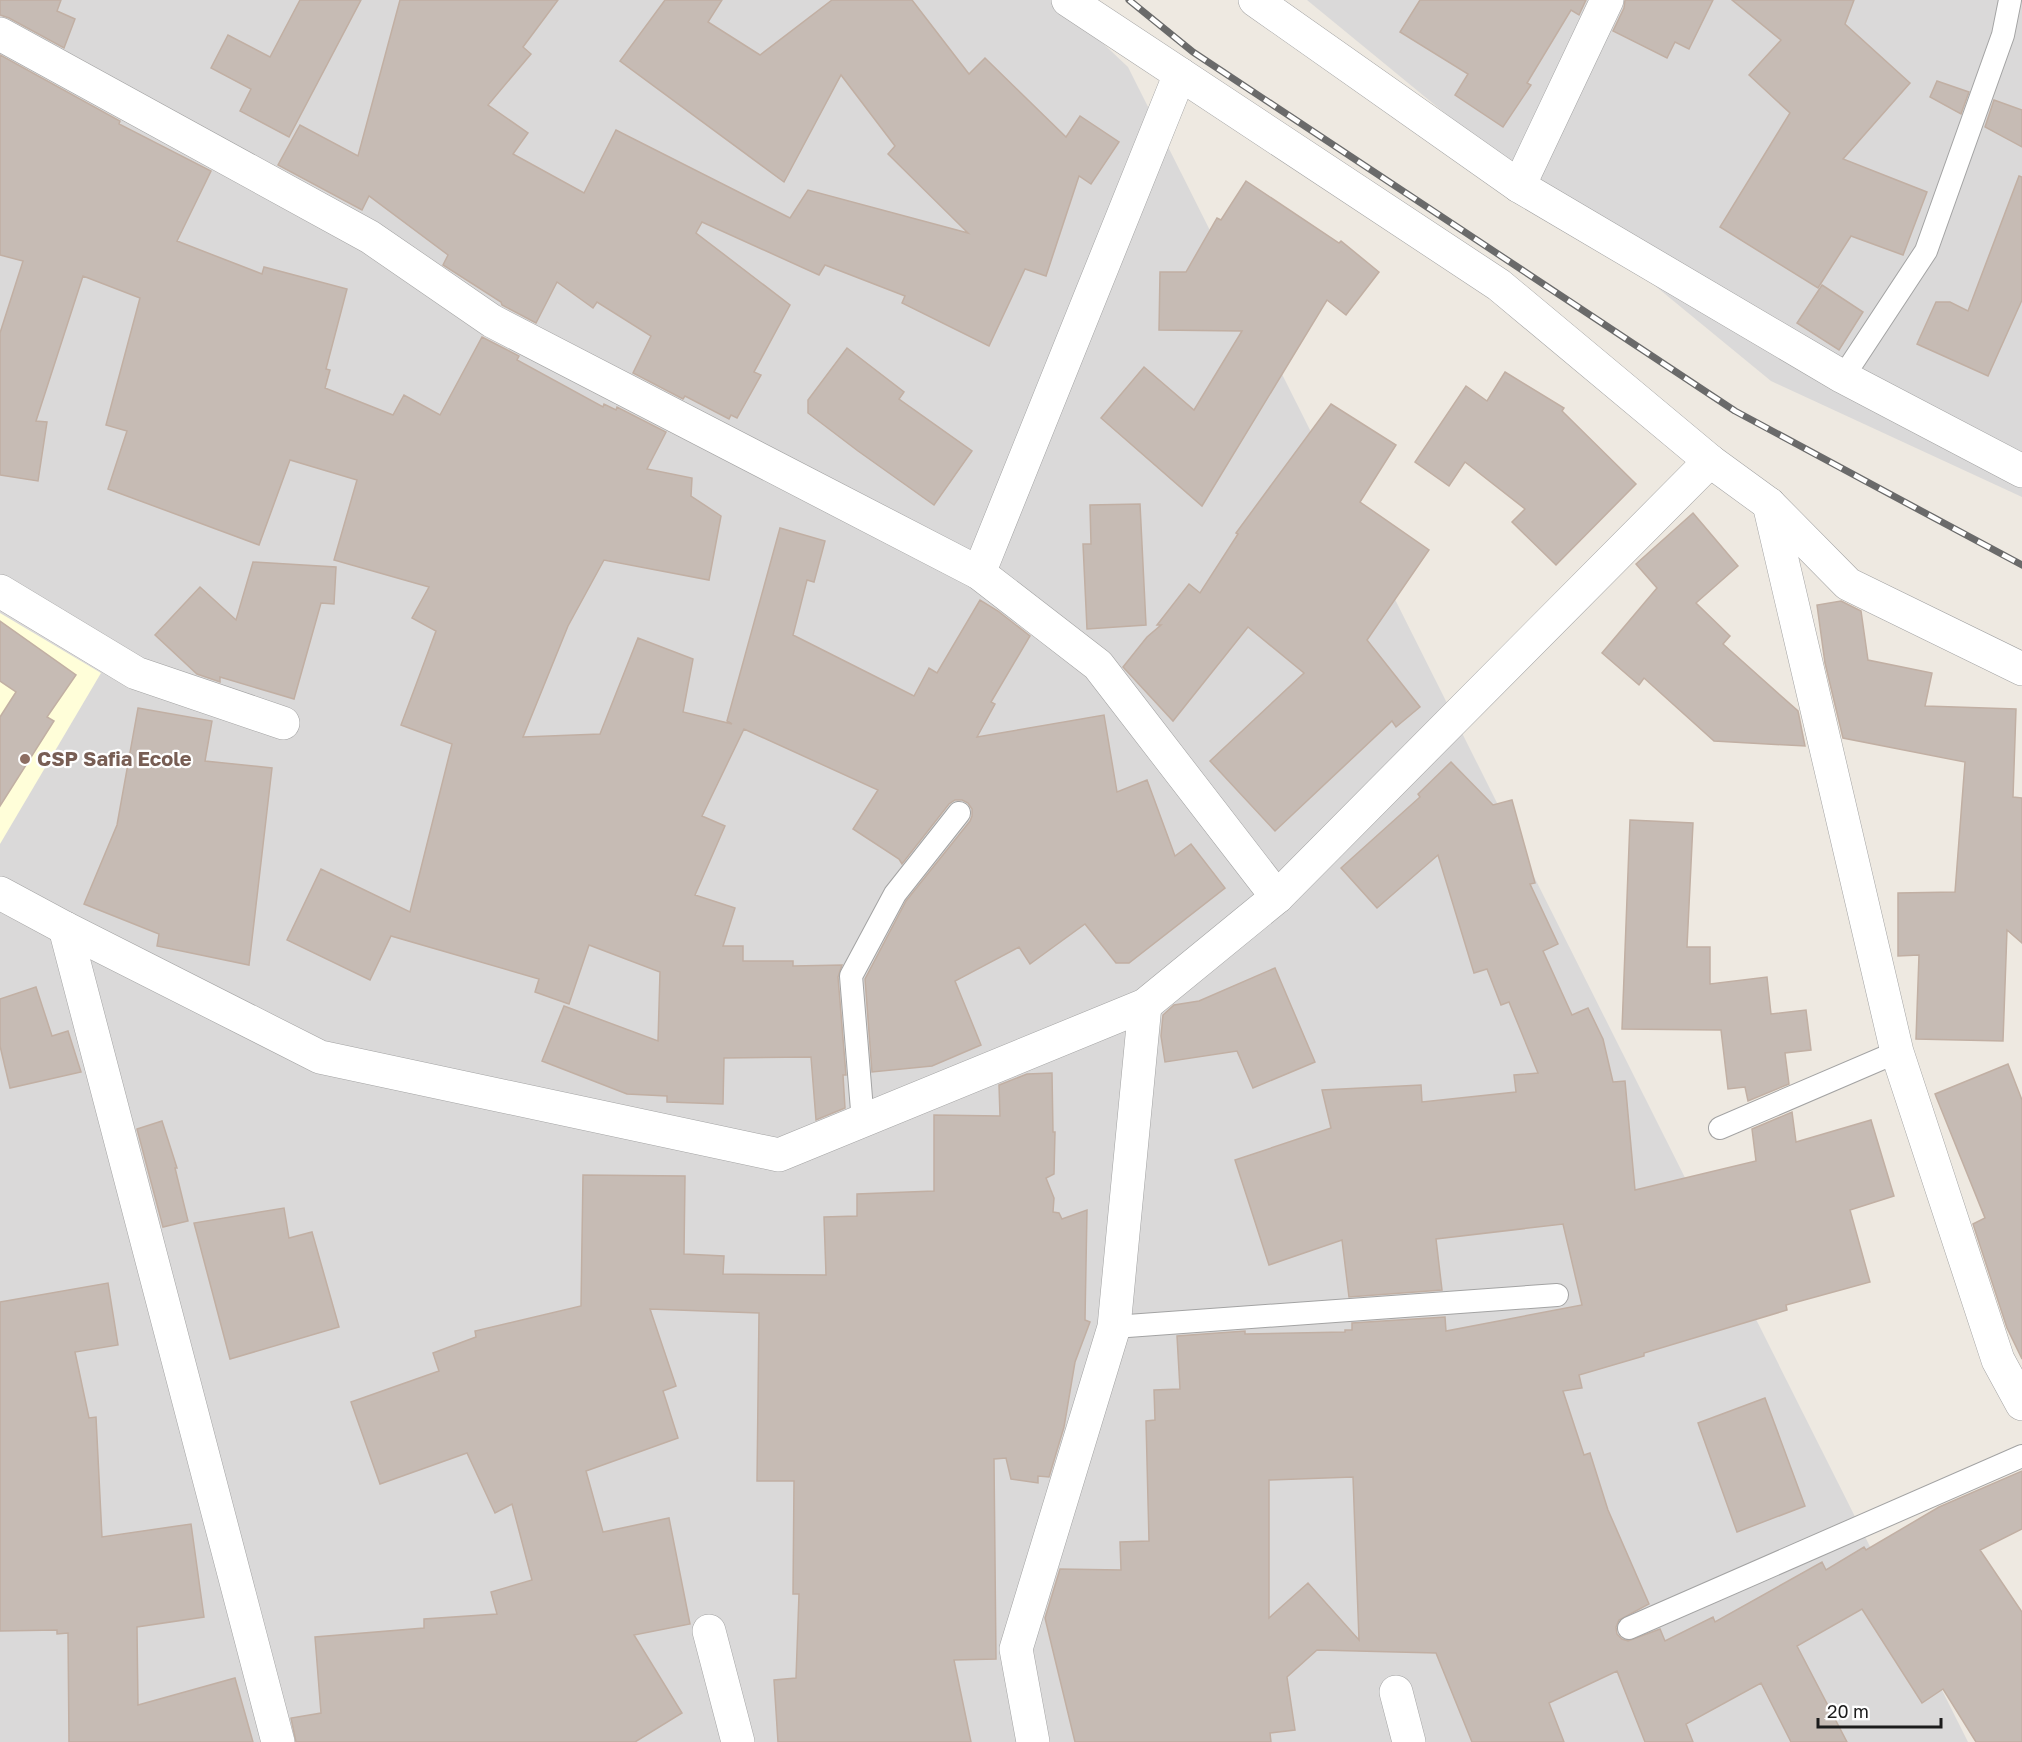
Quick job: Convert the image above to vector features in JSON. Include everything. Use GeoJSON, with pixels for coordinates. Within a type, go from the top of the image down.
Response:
{"type":"FeatureCollection","features":[{"type":"Feature","properties":{"kind":"street"},"geometry":{"type":"LineString","coordinates":[[1068,0],[1499,285],[1710,461],[1769,504],[1848,584],[2022,669]]}},
{"type":"Feature","properties":{"kind":"street"},"geometry":{"type":"LineString","coordinates":[[1255,0],[1519,186],[1843,377],[2022,471]]}},
{"type":"Feature","properties":{"kind":"street"},"geometry":{"type":"LineString","coordinates":[[1519,186],[1607,0]]}},
{"type":"Feature","properties":{"kind":"street"},"geometry":{"type":"LineString","coordinates":[[0,34],[370,237],[492,321],[979,573],[1098,665],[1278,897]]}},
{"type":"Feature","properties":{"kind":"street"},"geometry":{"type":"LineString","coordinates":[[979,573],[1180,74]]}},
{"type":"Feature","properties":{"kind":"street"},"geometry":{"type":"LineString","coordinates":[[0,893],[320,1057],[779,1155],[1145,1005],[1278,897],[1710,461]]}},
{"type":"Feature","properties":{"kind":"street"},"geometry":{"type":"LineString","coordinates":[[1769,504],[1897,1052],[1998,1360],[2022,1404]]}},
{"type":"Feature","properties":{"kind":"street"},"geometry":{"type":"LineString","coordinates":[[0,591],[136,673],[283,723]]}},
{"type":"Feature","properties":{"kind":"street"},"geometry":{"type":"LineString","coordinates":[[65,928],[278,1742]]}},
{"type":"Feature","properties":{"kind":"street"},"geometry":{"type":"LineString","coordinates":[[1033,1742],[1016,1649],[1114,1327],[1145,1005]]}},
{"type":"Feature","properties":{"kind":"street"},"geometry":{"type":"LineString","coordinates":[[710,1631],[738,1742]]}},
{"type":"Feature","properties":{"kind":"street"},"geometry":{"type":"LineString","coordinates":[[1396,1692],[1409,1742]]}},
{"type":"Feature","properties":{"kind":"lane"},"geometry":{"type":"LineString","coordinates":[[1843,377],[1926,251],[2003,35],[2010,0]]}},
{"type":"Feature","properties":{"kind":"lane"},"geometry":{"type":"LineString","coordinates":[[863,1122],[851,976],[895,894],[959,813]]}},
{"type":"Feature","properties":{"kind":"lane"},"geometry":{"type":"LineString","coordinates":[[1720,1128],[1897,1052]]}},
{"type":"Feature","properties":{"kind":"lane"},"geometry":{"type":"LineString","coordinates":[[1114,1327],[1557,1294]]}},
{"type":"Feature","properties":{"kind":"lane"},"geometry":{"type":"LineString","coordinates":[[1629,1629],[2022,1456]]}},
{"type":"Feature","properties":{"kind":"shaded area"},"geometry":{"type":"Polygon","coordinates":[[[0,0],[1057,0],[1128,67],[1968,1742],[0,1742],[0,0]]]}},
{"type":"Feature","properties":{"kind":"shaded area"},"geometry":{"type":"Polygon","coordinates":[[[1307,0],[2022,0],[2022,497],[1771,381],[1307,0]]]}},
{"type":"Feature","properties":{"kind":"shaded area","name":"CSP Safia Ecole"},"geometry":{"type":"Polygon","coordinates":[[[0,613],[101,673],[0,844],[0,613]]]}},
{"type":"Feature","properties":{"kind":"building"},"geometry":{"type":"Polygon","coordinates":[[[0,0],[61,0],[57,11],[75,19],[64,48],[0,15],[0,0]]]}},
{"type":"Feature","properties":{"kind":"building"},"geometry":{"type":"Polygon","coordinates":[[[300,0],[361,0],[289,137],[240,111],[251,89],[211,68],[228,35],[270,57],[300,0]]]}},
{"type":"Feature","properties":{"kind":"building"},"geometry":{"type":"Polygon","coordinates":[[[400,0],[558,0],[523,47],[531,54],[488,105],[528,133],[513,154],[584,193],[616,130],[790,218],[808,190],[968,233],[888,154],[895,146],[841,75],[784,182],[620,61],[665,0],[722,0],[708,22],[760,55],[832,0],[912,0],[969,74],[985,58],[1066,137],[1080,116],[1119,142],[1091,184],[1079,176],[1046,276],[1025,269],[989,346],[902,303],[905,296],[825,265],[819,275],[702,222],[696,233],[790,305],[754,372],[761,375],[737,418],[731,415],[729,419],[685,396],[683,399],[633,373],[651,336],[597,302],[593,308],[557,282],[536,323],[502,305],[501,302],[443,265],[448,255],[369,196],[362,210],[278,165],[300,125],[358,156],[400,0]]]}},
{"type":"Feature","properties":{"kind":"building"},"geometry":{"type":"Polygon","coordinates":[[[1420,0],[1586,0],[1579,15],[1571,10],[1527,83],[1531,85],[1503,127],[1455,95],[1468,74],[1400,32],[1420,0]]]}},
{"type":"Feature","properties":{"kind":"building"},"geometry":{"type":"Polygon","coordinates":[[[1625,0],[1713,0],[1689,49],[1675,42],[1667,58],[1613,31],[1624,8],[1625,0]]]}},
{"type":"Feature","properties":{"kind":"building"},"geometry":{"type":"Polygon","coordinates":[[[1732,0],[1854,0],[1845,24],[1910,83],[1843,159],[1927,192],[1903,255],[1851,236],[1818,288],[1720,227],[1790,113],[1749,75],[1781,40],[1732,0]]]}},
{"type":"Feature","properties":{"kind":"building"},"geometry":{"type":"Polygon","coordinates":[[[0,55],[120,121],[119,124],[211,171],[177,241],[262,274],[264,267],[347,289],[326,369],[330,370],[325,388],[393,415],[404,395],[440,415],[482,337],[519,356],[517,360],[603,407],[604,404],[616,410],[617,407],[666,432],[647,469],[692,478],[691,496],[721,516],[709,580],[604,560],[568,626],[523,737],[600,734],[638,638],[693,659],[683,712],[732,724],[727,721],[780,528],[825,541],[814,582],[807,580],[793,635],[914,696],[929,668],[937,673],[980,600],[1030,636],[991,702],[995,704],[977,737],[1104,715],[1117,792],[1147,780],[1175,856],[1191,844],[1225,888],[1129,963],[1116,963],[1085,924],[1030,964],[1019,947],[955,981],[981,1045],[932,1066],[872,1072],[865,979],[906,901],[970,821],[972,809],[962,800],[955,800],[949,804],[902,864],[899,859],[853,829],[878,790],[744,729],[702,816],[725,826],[695,895],[735,908],[723,946],[743,946],[743,961],[793,961],[793,966],[842,965],[838,977],[846,1075],[843,1075],[845,1108],[816,1120],[811,1057],[724,1058],[723,1104],[667,1102],[667,1096],[627,1094],[542,1061],[564,1006],[658,1041],[660,972],[589,945],[569,1004],[535,992],[539,979],[391,936],[370,980],[287,940],[321,869],[410,912],[452,744],[401,725],[436,631],[412,618],[429,587],[334,560],[357,480],[290,460],[259,545],[108,489],[127,431],[106,425],[140,298],[83,276],[36,421],[47,422],[38,481],[0,475],[0,333],[23,261],[0,255],[0,55]]]}},
{"type":"Feature","properties":{"kind":"building"},"geometry":{"type":"Polygon","coordinates":[[[1937,81],[1969,92],[1961,114],[1930,97],[1937,81]]]}},
{"type":"Feature","properties":{"kind":"building"},"geometry":{"type":"Polygon","coordinates":[[[1994,100],[2022,110],[2022,147],[1985,127],[1994,100]]]}},
{"type":"Feature","properties":{"kind":"building"},"geometry":{"type":"Polygon","coordinates":[[[2019,176],[2022,177],[2022,300],[1988,376],[1917,344],[1936,302],[1950,302],[1968,311],[2019,176]]]}},
{"type":"Feature","properties":{"kind":"building"},"geometry":{"type":"Polygon","coordinates":[[[1246,181],[1339,243],[1341,241],[1379,272],[1346,315],[1327,300],[1202,506],[1101,418],[1144,367],[1194,410],[1242,331],[1159,330],[1160,272],[1186,272],[1217,218],[1221,220],[1246,181]]]}},
{"type":"Feature","properties":{"kind":"building"},"geometry":{"type":"Polygon","coordinates":[[[1822,285],[1863,312],[1839,350],[1797,323],[1822,285]]]}},
{"type":"Feature","properties":{"kind":"building"},"geometry":{"type":"Polygon","coordinates":[[[847,348],[904,392],[899,399],[972,451],[934,505],[808,413],[808,400],[847,348]]]}},
{"type":"Feature","properties":{"kind":"building"},"geometry":{"type":"Polygon","coordinates":[[[1505,372],[1564,408],[1562,411],[1636,484],[1556,565],[1512,522],[1525,509],[1465,462],[1449,486],[1415,462],[1466,386],[1487,401],[1505,372]]]}},
{"type":"Feature","properties":{"kind":"building"},"geometry":{"type":"Polygon","coordinates":[[[1331,404],[1396,445],[1360,502],[1429,550],[1367,640],[1420,707],[1396,727],[1392,721],[1275,831],[1210,761],[1304,673],[1248,627],[1173,721],[1123,667],[1147,637],[1161,625],[1157,625],[1189,584],[1200,593],[1238,534],[1236,533],[1331,404]]]}},
{"type":"Feature","properties":{"kind":"building"},"geometry":{"type":"Polygon","coordinates":[[[1140,504],[1146,625],[1087,629],[1083,544],[1091,544],[1090,505],[1140,504]]]}},
{"type":"Feature","properties":{"kind":"building"},"geometry":{"type":"Polygon","coordinates":[[[1693,513],[1738,566],[1696,603],[1730,636],[1723,644],[1798,711],[1805,746],[1714,741],[1644,678],[1639,685],[1602,653],[1657,588],[1636,564],[1693,513]]]}},
{"type":"Feature","properties":{"kind":"building"},"geometry":{"type":"Polygon","coordinates":[[[253,562],[336,567],[334,604],[321,603],[294,699],[220,677],[220,682],[197,674],[155,635],[200,587],[236,620],[253,562]]]}},
{"type":"Feature","properties":{"kind":"building"},"geometry":{"type":"Polygon","coordinates":[[[1841,601],[1861,611],[1868,660],[1932,673],[1925,706],[2016,709],[2013,797],[2022,798],[2022,943],[2007,930],[2003,1041],[1916,1039],[1919,955],[1898,956],[1898,893],[1955,892],[1965,762],[1843,738],[1825,663],[1817,605],[1841,601]]]}},
{"type":"Feature","properties":{"kind":"building"},"geometry":{"type":"Polygon","coordinates":[[[0,621],[76,675],[47,717],[54,721],[0,806],[0,717],[16,692],[0,681],[0,621]]]}},
{"type":"Feature","properties":{"kind":"building"},"geometry":{"type":"Polygon","coordinates":[[[138,708],[212,721],[205,761],[272,768],[249,965],[157,946],[159,934],[84,904],[117,825],[138,708]]]}},
{"type":"Feature","properties":{"kind":"building"},"geometry":{"type":"Polygon","coordinates":[[[1451,762],[1493,805],[1512,800],[1535,883],[1530,884],[1558,944],[1543,951],[1572,1015],[1588,1008],[1603,1039],[1613,1082],[1625,1081],[1635,1190],[1756,1161],[1752,1129],[1792,1112],[1796,1142],[1871,1120],[1894,1196],[1850,1210],[1870,1282],[1786,1305],[1787,1310],[1579,1375],[1582,1388],[1563,1391],[1584,1455],[1590,1453],[1608,1510],[1649,1604],[1619,1620],[1616,1627],[1617,1634],[1628,1641],[1660,1629],[1665,1641],[1713,1617],[1715,1622],[1822,1562],[1826,1570],[1864,1547],[1866,1550],[1939,1507],[2022,1471],[2022,1529],[1980,1550],[2022,1612],[2022,1742],[1976,1742],[1943,1689],[1922,1703],[1862,1609],[1797,1646],[1847,1742],[1791,1742],[1761,1683],[1686,1724],[1693,1742],[1645,1742],[1617,1671],[1549,1703],[1564,1742],[1472,1742],[1436,1653],[1317,1650],[1287,1677],[1295,1730],[1270,1733],[1271,1742],[1075,1742],[1045,1618],[1060,1569],[1121,1570],[1120,1542],[1149,1541],[1146,1421],[1155,1420],[1154,1390],[1180,1389],[1177,1336],[1245,1331],[1245,1334],[1345,1332],[1345,1330],[1352,1330],[1352,1323],[1445,1317],[1446,1331],[1582,1305],[1563,1224],[1436,1239],[1442,1290],[1349,1297],[1342,1240],[1269,1265],[1235,1160],[1331,1128],[1322,1090],[1421,1085],[1422,1102],[1516,1092],[1514,1075],[1538,1073],[1509,1002],[1501,1005],[1487,969],[1474,973],[1438,855],[1377,908],[1341,868],[1420,797],[1418,794],[1451,762]],[[1353,1477],[1269,1480],[1269,1618],[1308,1583],[1359,1640],[1353,1477]]]}},
{"type":"Feature","properties":{"kind":"building"},"geometry":{"type":"Polygon","coordinates":[[[1630,820],[1693,823],[1687,947],[1710,947],[1710,984],[1767,977],[1771,1014],[1806,1010],[1811,1050],[1785,1053],[1789,1084],[1748,1101],[1745,1087],[1728,1089],[1721,1030],[1622,1029],[1630,820]]]}},
{"type":"Feature","properties":{"kind":"building"},"geometry":{"type":"Polygon","coordinates":[[[1275,968],[1315,1062],[1253,1088],[1237,1051],[1165,1062],[1161,1036],[1163,1015],[1174,1005],[1199,1001],[1275,968]]]}},
{"type":"Feature","properties":{"kind":"building"},"geometry":{"type":"Polygon","coordinates":[[[36,987],[52,1036],[68,1031],[81,1072],[10,1088],[0,1046],[0,999],[36,987]]]}},
{"type":"Feature","properties":{"kind":"building"},"geometry":{"type":"Polygon","coordinates":[[[2008,1064],[2022,1100],[2022,1359],[2007,1328],[1973,1224],[1985,1218],[1935,1094],[2008,1064]]]}},
{"type":"Feature","properties":{"kind":"building"},"geometry":{"type":"Polygon","coordinates":[[[1052,1073],[1053,1132],[1055,1132],[1054,1174],[1046,1178],[1054,1198],[1053,1212],[1059,1213],[1062,1219],[1087,1210],[1085,1320],[1090,1322],[1075,1362],[1064,1427],[1049,1477],[1038,1476],[1038,1483],[1011,1479],[1006,1458],[994,1459],[996,1659],[954,1660],[971,1742],[778,1742],[774,1680],[796,1678],[799,1594],[793,1594],[794,1481],[757,1481],[759,1313],[650,1309],[676,1386],[663,1391],[678,1438],[586,1471],[603,1532],[669,1518],[690,1624],[634,1635],[682,1713],[635,1742],[296,1742],[291,1718],[321,1713],[315,1637],[424,1628],[424,1619],[497,1614],[491,1592],[532,1580],[512,1504],[495,1513],[467,1453],[380,1484],[351,1402],[439,1371],[433,1353],[476,1337],[475,1331],[581,1306],[583,1175],[685,1176],[684,1254],[724,1256],[723,1274],[826,1275],[824,1217],[857,1216],[857,1194],[934,1191],[934,1115],[1000,1116],[999,1085],[1027,1074],[1052,1073]]]}},
{"type":"Feature","properties":{"kind":"building"},"geometry":{"type":"Polygon","coordinates":[[[162,1121],[177,1168],[175,1168],[188,1221],[163,1227],[137,1129],[162,1121]]]}},
{"type":"Feature","properties":{"kind":"building"},"geometry":{"type":"Polygon","coordinates":[[[284,1208],[289,1238],[312,1232],[339,1327],[230,1359],[194,1223],[284,1208]]]}},
{"type":"Feature","properties":{"kind":"building"},"geometry":{"type":"Polygon","coordinates":[[[108,1283],[118,1345],[75,1352],[89,1418],[96,1417],[102,1537],[191,1524],[204,1617],[137,1627],[138,1705],[235,1678],[253,1742],[69,1742],[68,1633],[57,1634],[57,1630],[0,1631],[0,1302],[108,1283]]]}},
{"type":"Feature","properties":{"kind":"building"},"geometry":{"type":"Polygon","coordinates":[[[1765,1398],[1805,1506],[1737,1532],[1698,1423],[1765,1398]]]}},
{"type":"Feature","properties":{"kind":"railway"},"geometry":{"type":"LineString","coordinates":[[1129,0],[1193,52],[1735,411],[2022,565]]}},
{"type":"Feature","properties":{"kind":"place","name":"CSP Safia Ecole"},"geometry":{"type":"Point","coordinates":[25,759]}}]}
